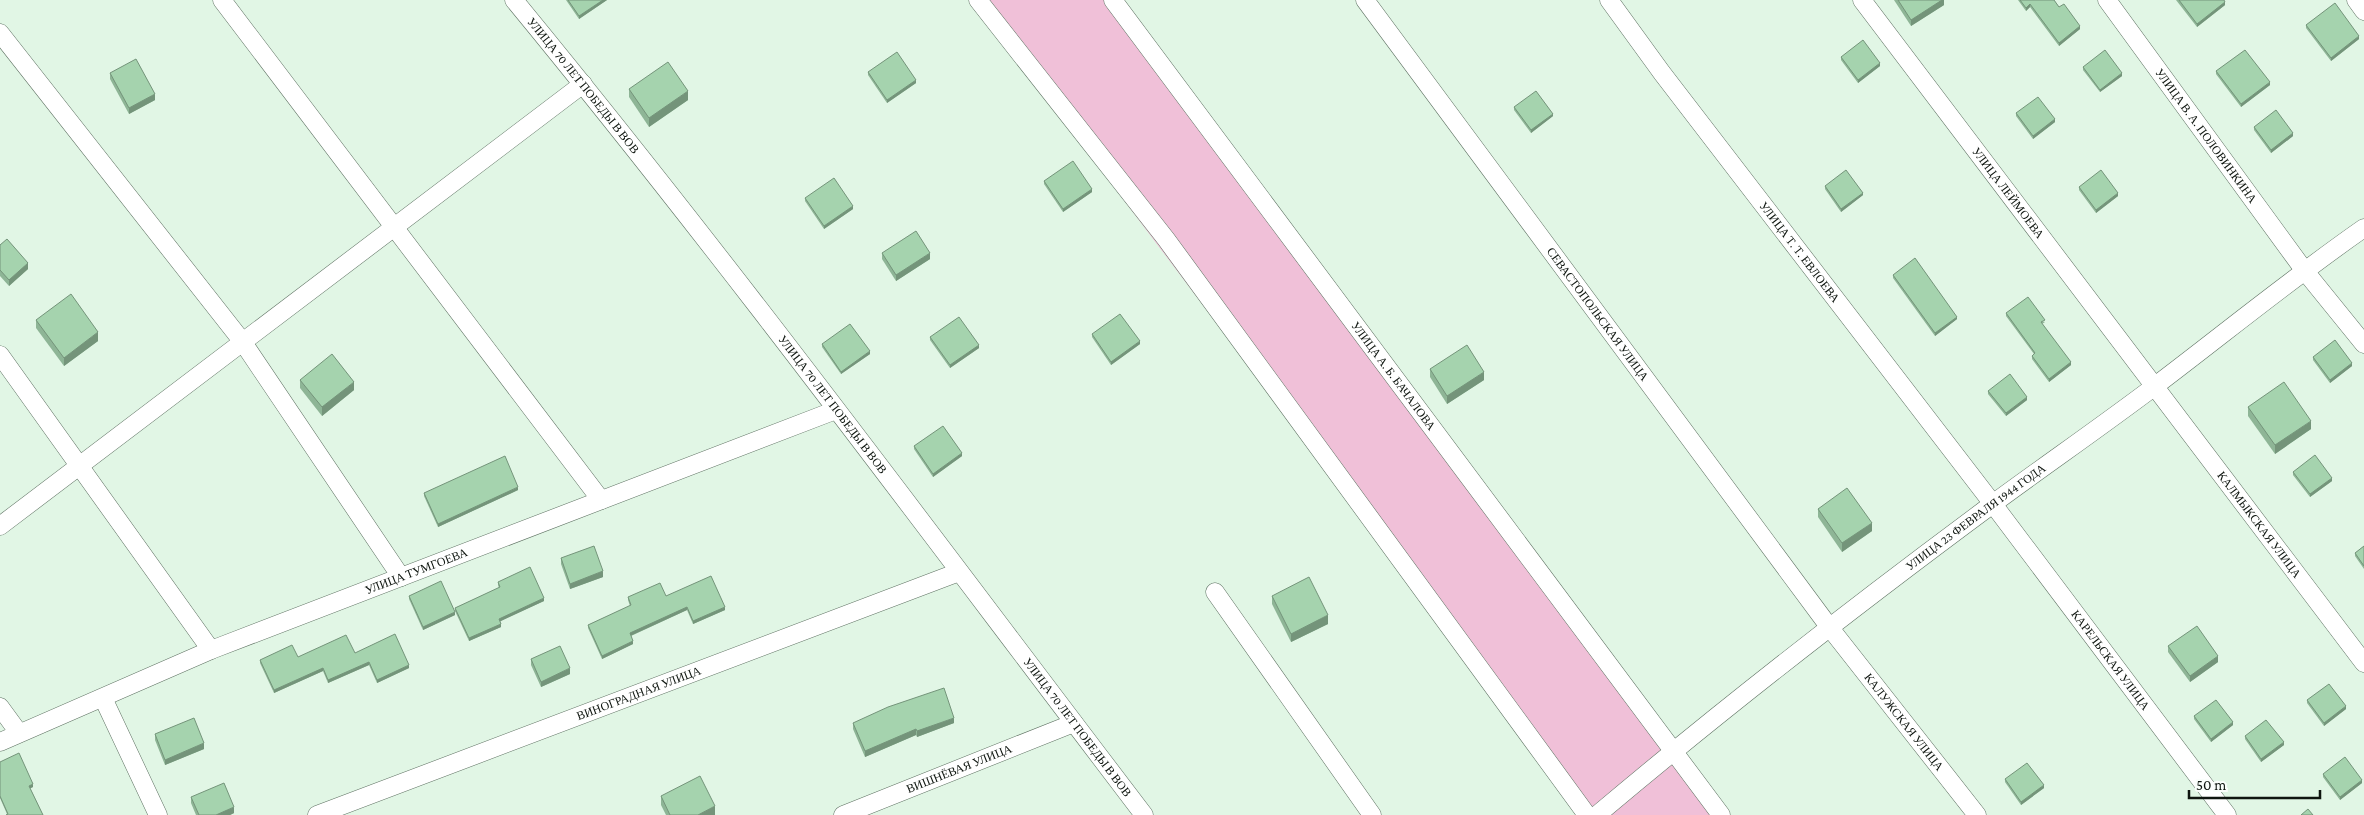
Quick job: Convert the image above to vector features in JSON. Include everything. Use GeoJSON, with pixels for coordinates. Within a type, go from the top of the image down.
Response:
{"type":"FeatureCollection","features":[{"type":"Feature","properties":{"kind":"street"},"geometry":{"type":"LineString","coordinates":[[222,0],[601,500]]}},
{"type":"Feature","properties":{"kind":"street","name":"УЛИЦА 70 ЛЕТ ПОБЕДЫ В ВОВ"},"geometry":{"type":"LineString","coordinates":[[514,0],[583,84],[836,410],[1144,815]]}},
{"type":"Feature","properties":{"kind":"street"},"geometry":{"type":"LineString","coordinates":[[978,0],[1166,239],[1588,815]]}},
{"type":"Feature","properties":{"kind":"street","name":"УЛИЦА А. Б. БАЧАЛОВА"},"geometry":{"type":"LineString","coordinates":[[1113,0],[1722,815]]}},
{"type":"Feature","properties":{"kind":"street","name":"СЕВАСТОПОЛЬСКАЯ УЛИЦА"},"geometry":{"type":"LineString","coordinates":[[1365,0],[1830,628]]}},
{"type":"Feature","properties":{"kind":"street","name":"УЛИЦА Т. Т. ЕВЛОЕВА"},"geometry":{"type":"LineString","coordinates":[[1609,0],[1668,81],[1993,504]]}},
{"type":"Feature","properties":{"kind":"street","name":"УЛИЦА ЛЕЙМОЕВА"},"geometry":{"type":"LineString","coordinates":[[1862,0],[2155,386]]}},
{"type":"Feature","properties":{"kind":"street","name":"УЛИЦА В. А. ПОЛОВИНКИНА"},"geometry":{"type":"LineString","coordinates":[[2107,0],[2304,270],[2364,344]]}},
{"type":"Feature","properties":{"kind":"street"},"geometry":{"type":"LineString","coordinates":[[2356,0],[2364,11]]}},
{"type":"Feature","properties":{"kind":"street"},"geometry":{"type":"LineString","coordinates":[[0,33],[242,340],[400,577]]}},
{"type":"Feature","properties":{"kind":"street"},"geometry":{"type":"LineString","coordinates":[[0,526],[242,340],[583,84]]}},
{"type":"Feature","properties":{"kind":"street","name":"УЛИЦА 23 ФЕВРАЛЯ 1944 ГОДА"},"geometry":{"type":"LineString","coordinates":[[1597,815],[1674,750],[1830,628],[1993,504],[2155,386],[2304,270],[2364,228]]}},
{"type":"Feature","properties":{"kind":"street"},"geometry":{"type":"LineString","coordinates":[[0,354],[211,650]]}},
{"type":"Feature","properties":{"kind":"street","name":"КАЛМЫКСКАЯ УЛИЦА"},"geometry":{"type":"LineString","coordinates":[[2155,386],[2364,663]]}},
{"type":"Feature","properties":{"kind":"street","name":"УЛИЦА ТУМГОЕВА"},"geometry":{"type":"LineString","coordinates":[[0,742],[211,650],[836,410]]}},
{"type":"Feature","properties":{"kind":"street","name":"КАРЕЛЬСКАЯ УЛИЦА"},"geometry":{"type":"LineString","coordinates":[[1993,504],[2227,815]]}},
{"type":"Feature","properties":{"kind":"street","name":"ВИНОГРАДНАЯ УЛИЦА"},"geometry":{"type":"LineString","coordinates":[[317,815],[959,572]]}},
{"type":"Feature","properties":{"kind":"street"},"geometry":{"type":"LineString","coordinates":[[1215,592],[1372,815]]}},
{"type":"Feature","properties":{"kind":"street","name":"КАЛУЖСКАЯ УЛИЦА"},"geometry":{"type":"LineString","coordinates":[[1830,628],[1977,815]]}},
{"type":"Feature","properties":{"kind":"street"},"geometry":{"type":"LineString","coordinates":[[103,698],[158,815]]}},
{"type":"Feature","properties":{"kind":"street"},"geometry":{"type":"LineString","coordinates":[[0,707],[19,733]]}},
{"type":"Feature","properties":{"kind":"street","name":"ВИШНЁВАЯ УЛИЦА"},"geometry":{"type":"LineString","coordinates":[[843,815],[1074,723]]}},
{"type":"Feature","properties":{"kind":"shaded area"},"geometry":{"type":"Polygon","coordinates":[[[973,0],[1113,0],[1721,815],[1587,815],[973,0]]]}},
{"type":"Feature","properties":{"kind":"building"},"geometry":{"type":"Polygon","coordinates":[[[568,0],[603,0],[579,16],[568,0]]]}},
{"type":"Feature","properties":{"kind":"building"},"geometry":{"type":"Polygon","coordinates":[[[1898,0],[1942,0],[1911,20],[1898,0]]]}},
{"type":"Feature","properties":{"kind":"building"},"geometry":{"type":"Polygon","coordinates":[[[2020,0],[2054,0],[2059,7],[2064,4],[2080,26],[2059,43],[2030,4],[2026,8],[2020,0]]]}},
{"type":"Feature","properties":{"kind":"building"},"geometry":{"type":"Polygon","coordinates":[[[2179,0],[2224,0],[2225,2],[2197,24],[2179,0]]]}},
{"type":"Feature","properties":{"kind":"building"},"geometry":{"type":"Polygon","coordinates":[[[2335,3],[2359,36],[2331,58],[2306,25],[2335,3]]]}},
{"type":"Feature","properties":{"kind":"building"},"geometry":{"type":"Polygon","coordinates":[[[1863,40],[1880,63],[1858,80],[1841,57],[1863,40]]]}},
{"type":"Feature","properties":{"kind":"building"},"geometry":{"type":"Polygon","coordinates":[[[2105,50],[2122,73],[2100,90],[2083,67],[2105,50]]]}},
{"type":"Feature","properties":{"kind":"building"},"geometry":{"type":"Polygon","coordinates":[[[2245,50],[2270,82],[2241,104],[2216,71],[2245,50]]]}},
{"type":"Feature","properties":{"kind":"building"},"geometry":{"type":"Polygon","coordinates":[[[897,52],[916,80],[887,100],[868,72],[897,52]]]}},
{"type":"Feature","properties":{"kind":"building"},"geometry":{"type":"Polygon","coordinates":[[[136,59],[155,94],[129,108],[110,73],[136,59]]]}},
{"type":"Feature","properties":{"kind":"building"},"geometry":{"type":"Polygon","coordinates":[[[668,62],[688,91],[649,118],[629,89],[668,62]]]}},
{"type":"Feature","properties":{"kind":"building"},"geometry":{"type":"Polygon","coordinates":[[[1536,91],[1553,114],[1531,130],[1514,107],[1536,91]]]}},
{"type":"Feature","properties":{"kind":"building"},"geometry":{"type":"Polygon","coordinates":[[[2038,97],[2055,119],[2033,136],[2016,113],[2038,97]]]}},
{"type":"Feature","properties":{"kind":"building"},"geometry":{"type":"Polygon","coordinates":[[[2276,110],[2293,133],[2271,150],[2254,127],[2276,110]]]}},
{"type":"Feature","properties":{"kind":"building"},"geometry":{"type":"Polygon","coordinates":[[[1073,161],[1092,189],[1063,209],[1044,181],[1073,161]]]}},
{"type":"Feature","properties":{"kind":"building"},"geometry":{"type":"Polygon","coordinates":[[[1846,170],[1863,193],[1841,209],[1825,186],[1846,170]]]}},
{"type":"Feature","properties":{"kind":"building"},"geometry":{"type":"Polygon","coordinates":[[[2101,170],[2118,193],[2096,210],[2079,187],[2101,170]]]}},
{"type":"Feature","properties":{"kind":"building"},"geometry":{"type":"Polygon","coordinates":[[[834,178],[853,206],[824,226],[805,198],[834,178]]]}},
{"type":"Feature","properties":{"kind":"building"},"geometry":{"type":"Polygon","coordinates":[[[916,231],[930,253],[896,275],[882,253],[916,231]]]}},
{"type":"Feature","properties":{"kind":"building"},"geometry":{"type":"Polygon","coordinates":[[[7,239],[28,263],[9,280],[0,270],[0,245],[7,239]]]}},
{"type":"Feature","properties":{"kind":"building"},"geometry":{"type":"Polygon","coordinates":[[[1915,258],[1957,317],[1935,333],[1893,275],[1915,258]]]}},
{"type":"Feature","properties":{"kind":"building"},"geometry":{"type":"Polygon","coordinates":[[[71,294],[98,332],[64,358],[36,320],[71,294]]]}},
{"type":"Feature","properties":{"kind":"building"},"geometry":{"type":"Polygon","coordinates":[[[2028,297],[2045,320],[2041,322],[2071,362],[2049,379],[2032,356],[2035,353],[2006,313],[2028,297]]]}},
{"type":"Feature","properties":{"kind":"building"},"geometry":{"type":"Polygon","coordinates":[[[1120,314],[1140,341],[1111,362],[1092,334],[1120,314]]]}},
{"type":"Feature","properties":{"kind":"building"},"geometry":{"type":"Polygon","coordinates":[[[959,317],[979,345],[950,365],[930,337],[959,317]]]}},
{"type":"Feature","properties":{"kind":"building"},"geometry":{"type":"Polygon","coordinates":[[[850,324],[870,351],[841,372],[822,344],[850,324]]]}},
{"type":"Feature","properties":{"kind":"building"},"geometry":{"type":"Polygon","coordinates":[[[2335,340],[2352,363],[2330,380],[2313,357],[2335,340]]]}},
{"type":"Feature","properties":{"kind":"building"},"geometry":{"type":"Polygon","coordinates":[[[1467,345],[1484,372],[1447,396],[1430,369],[1467,345]]]}},
{"type":"Feature","properties":{"kind":"building"},"geometry":{"type":"Polygon","coordinates":[[[332,354],[354,382],[322,407],[300,380],[332,354]]]}},
{"type":"Feature","properties":{"kind":"building"},"geometry":{"type":"Polygon","coordinates":[[[2010,374],[2027,397],[2006,413],[1988,391],[2010,374]]]}},
{"type":"Feature","properties":{"kind":"building"},"geometry":{"type":"Polygon","coordinates":[[[2284,382],[2311,421],[2275,445],[2248,407],[2284,382]]]}},
{"type":"Feature","properties":{"kind":"building"},"geometry":{"type":"Polygon","coordinates":[[[943,426],[962,453],[933,474],[914,446],[943,426]]]}},
{"type":"Feature","properties":{"kind":"building"},"geometry":{"type":"Polygon","coordinates":[[[2315,455],[2332,478],[2310,494],[2293,472],[2315,455]]]}},
{"type":"Feature","properties":{"kind":"building"},"geometry":{"type":"Polygon","coordinates":[[[505,456],[518,487],[438,524],[424,493],[505,456]]]}},
{"type":"Feature","properties":{"kind":"building"},"geometry":{"type":"Polygon","coordinates":[[[1847,488],[1872,523],[1842,543],[1818,509],[1847,488]]]}},
{"type":"Feature","properties":{"kind":"building"},"geometry":{"type":"Polygon","coordinates":[[[594,546],[603,571],[570,584],[561,558],[594,546]]]}},
{"type":"Feature","properties":{"kind":"building"},"geometry":{"type":"Polygon","coordinates":[[[2364,546],[2364,566],[2355,553],[2364,546]]]}},
{"type":"Feature","properties":{"kind":"building"},"geometry":{"type":"Polygon","coordinates":[[[530,567],[544,598],[499,619],[501,624],[469,638],[455,608],[500,587],[498,582],[530,567]]]}},
{"type":"Feature","properties":{"kind":"building"},"geometry":{"type":"Polygon","coordinates":[[[711,576],[725,607],[693,621],[687,607],[630,633],[633,641],[602,656],[588,625],[631,605],[628,597],[660,583],[666,596],[711,576]]]}},
{"type":"Feature","properties":{"kind":"building"},"geometry":{"type":"Polygon","coordinates":[[[1309,577],[1328,615],[1291,634],[1272,596],[1309,577]]]}},
{"type":"Feature","properties":{"kind":"building"},"geometry":{"type":"Polygon","coordinates":[[[441,581],[455,612],[423,627],[409,596],[441,581]]]}},
{"type":"Feature","properties":{"kind":"building"},"geometry":{"type":"Polygon","coordinates":[[[2197,626],[2218,656],[2190,676],[2168,646],[2197,626]]]}},
{"type":"Feature","properties":{"kind":"building"},"geometry":{"type":"Polygon","coordinates":[[[395,634],[409,665],[377,680],[369,662],[328,680],[323,668],[274,690],[260,660],[292,645],[298,657],[346,635],[355,653],[395,634]]]}},
{"type":"Feature","properties":{"kind":"building"},"geometry":{"type":"Polygon","coordinates":[[[560,646],[570,668],[541,682],[531,659],[560,646]]]}},
{"type":"Feature","properties":{"kind":"building"},"geometry":{"type":"Polygon","coordinates":[[[2329,684],[2346,706],[2324,723],[2307,700],[2329,684]]]}},
{"type":"Feature","properties":{"kind":"building"},"geometry":{"type":"Polygon","coordinates":[[[944,688],[954,718],[917,731],[916,729],[865,751],[853,723],[888,707],[944,688]]]}},
{"type":"Feature","properties":{"kind":"building"},"geometry":{"type":"Polygon","coordinates":[[[2216,700],[2233,722],[2211,739],[2194,716],[2216,700]]]}},
{"type":"Feature","properties":{"kind":"building"},"geometry":{"type":"Polygon","coordinates":[[[194,718],[204,743],[165,760],[155,734],[194,718]]]}},
{"type":"Feature","properties":{"kind":"building"},"geometry":{"type":"Polygon","coordinates":[[[2266,720],[2284,742],[2261,759],[2245,736],[2266,720]]]}},
{"type":"Feature","properties":{"kind":"building"},"geometry":{"type":"Polygon","coordinates":[[[19,753],[33,784],[29,786],[43,815],[6,815],[8,814],[0,796],[0,762],[19,753]]]}},
{"type":"Feature","properties":{"kind":"building"},"geometry":{"type":"Polygon","coordinates":[[[2345,757],[2362,780],[2340,797],[2323,774],[2345,757]]]}},
{"type":"Feature","properties":{"kind":"building"},"geometry":{"type":"Polygon","coordinates":[[[2027,763],[2044,785],[2021,802],[2005,779],[2027,763]]]}},
{"type":"Feature","properties":{"kind":"building"},"geometry":{"type":"Polygon","coordinates":[[[700,776],[715,806],[698,815],[670,815],[661,796],[700,776]]]}},
{"type":"Feature","properties":{"kind":"building"},"geometry":{"type":"Polygon","coordinates":[[[224,783],[234,807],[216,815],[199,815],[191,797],[224,783]]]}},
{"type":"Feature","properties":{"kind":"building"},"geometry":{"type":"Polygon","coordinates":[[[2308,809],[2313,815],[2301,815],[2308,809]]]}}]}
